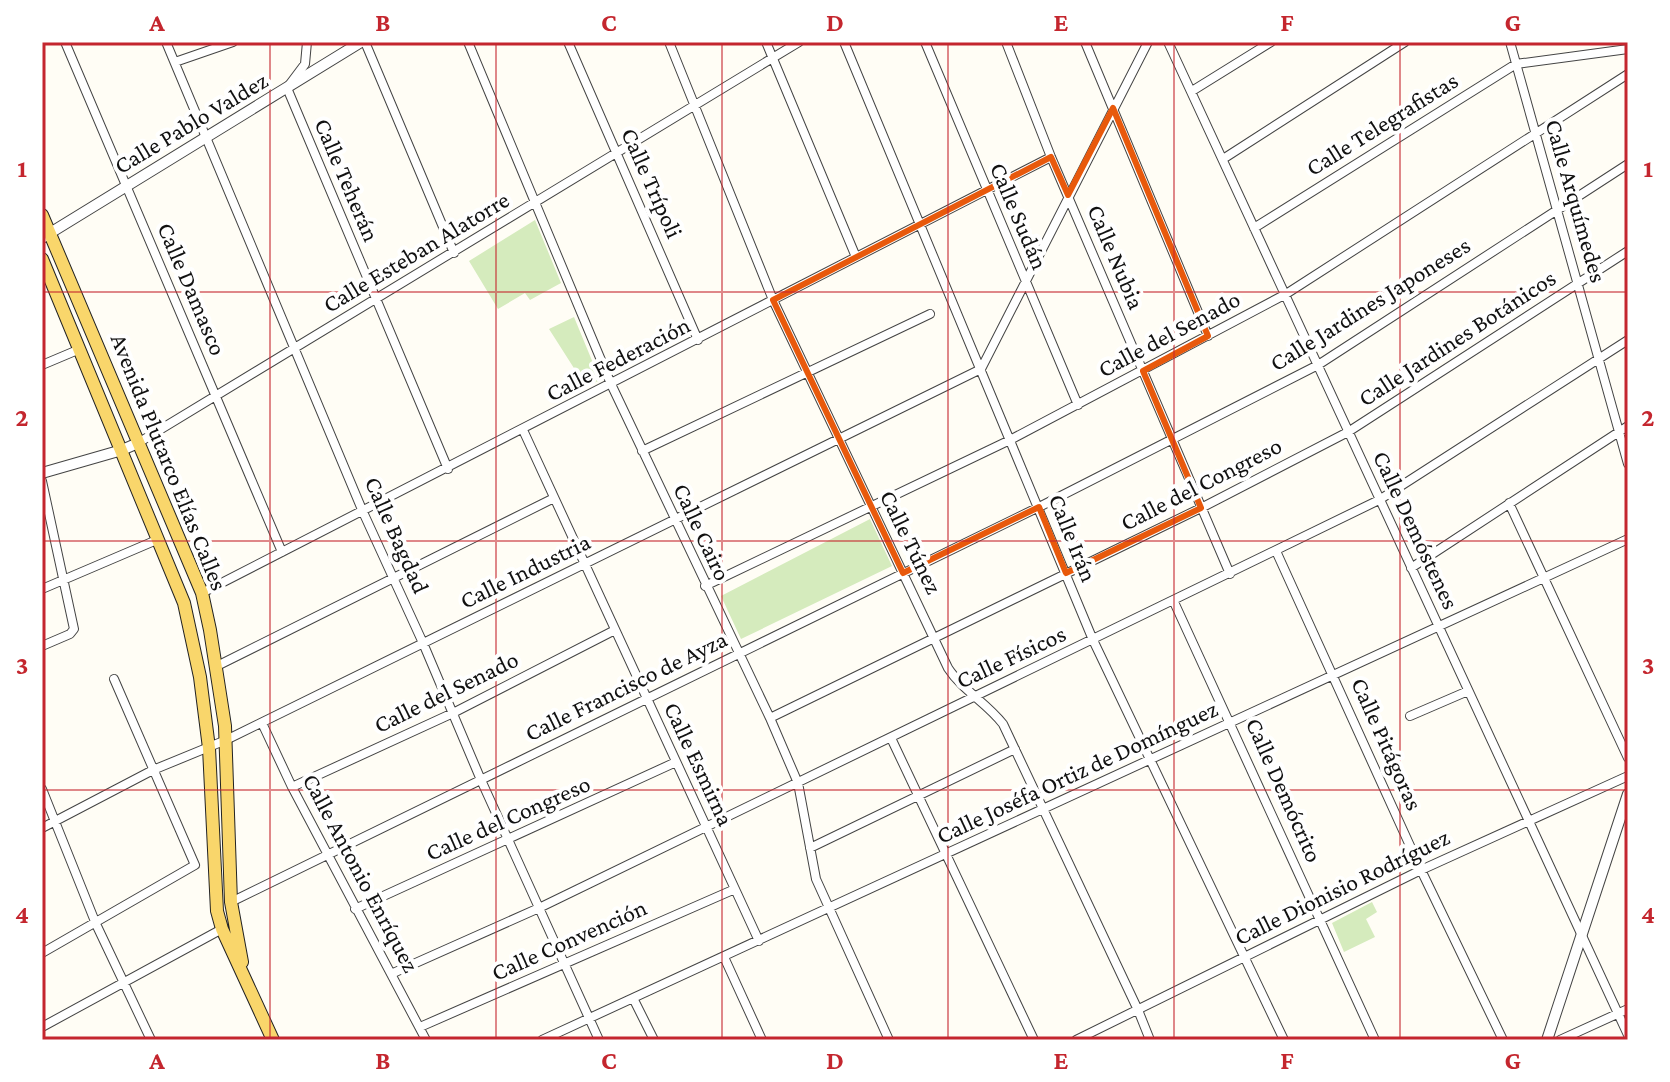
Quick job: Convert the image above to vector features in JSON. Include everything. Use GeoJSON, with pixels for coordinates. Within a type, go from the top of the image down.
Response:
{"type":"FeatureCollection","features":[{"type":"Feature","properties":{"kind":"main road","name":"Avenida Plutarco Elías Calles"},"geometry":{"type":"LineString","coordinates":[[42,215],[46,235],[202,593],[217,666],[226,740],[231,902],[244,973]]}},
{"type":"Feature","properties":{"kind":"main road","name":"Avenida Plutarco Elías Calles"},"geometry":{"type":"LineString","coordinates":[[42,259],[184,603],[200,677],[209,748],[217,911],[222,929],[273,1040]]}},
{"type":"Feature","properties":{"kind":"main road"},"geometry":{"type":"LineString","coordinates":[[213,862],[228,862]]}},
{"type":"Feature","properties":{"kind":"street","name":"Calle Damasco"},"geometry":{"type":"LineString","coordinates":[[65,42],[282,552]]}},
{"type":"Feature","properties":{"kind":"street","name":"Calle Bagdad"},"geometry":{"type":"LineString","coordinates":[[166,42],[363,512],[599,1040]]}},
{"type":"Feature","properties":{"kind":"street"},"geometry":{"type":"LineString","coordinates":[[175,62],[233,42]]}},
{"type":"Feature","properties":{"kind":"street"},"geometry":{"type":"LineString","coordinates":[[287,88],[305,64],[307,42]]}},
{"type":"Feature","properties":{"kind":"street","name":"Calle Pablo Valdez"},"geometry":{"type":"LineString","coordinates":[[46,235],[363,42]]}},
{"type":"Feature","properties":{"kind":"street"},"geometry":{"type":"LineString","coordinates":[[363,42],[454,253]]}},
{"type":"Feature","properties":{"kind":"street","name":"Calle Cairo"},"geometry":{"type":"LineString","coordinates":[[468,42],[611,384],[798,783],[816,879],[889,1040]]}},
{"type":"Feature","properties":{"kind":"street","name":"Calle Trípoli"},"geometry":{"type":"LineString","coordinates":[[568,42],[698,340]]}},
{"type":"Feature","properties":{"kind":"street","name":"Calle Túnez"},"geometry":{"type":"LineString","coordinates":[[669,42],[773,300],[903,573],[953,676],[995,714],[1015,749],[1150,1040]]}},
{"type":"Feature","properties":{"kind":"street"},"geometry":{"type":"LineString","coordinates":[[766,42],[856,257]]}},
{"type":"Feature","properties":{"kind":"street","name":"Calle Esteban Alatorre"},"geometry":{"type":"LineString","coordinates":[[42,473],[138,443],[799,42]]}},
{"type":"Feature","properties":{"kind":"street","name":"Calle Irán"},"geometry":{"type":"LineString","coordinates":[[844,42],[1093,640],[1284,1040]]}},
{"type":"Feature","properties":{"kind":"street","name":"Calle Sudán"},"geometry":{"type":"LineString","coordinates":[[925,42],[1078,405]]}},
{"type":"Feature","properties":{"kind":"street","name":"Calle Nubia"},"geometry":{"type":"LineString","coordinates":[[1006,42],[1051,157],[1230,574]]}},
{"type":"Feature","properties":{"kind":"street"},"geometry":{"type":"LineString","coordinates":[[1085,42],[1208,336]]}},
{"type":"Feature","properties":{"kind":"street"},"geometry":{"type":"LineString","coordinates":[[981,369],[1148,42]]}},
{"type":"Feature","properties":{"kind":"street","name":"Calle Demóstenes"},"geometry":{"type":"LineString","coordinates":[[1168,42],[1628,1035]]}},
{"type":"Feature","properties":{"kind":"street"},"geometry":{"type":"LineString","coordinates":[[1246,42],[1251,54]]}},
{"type":"Feature","properties":{"kind":"street"},"geometry":{"type":"LineString","coordinates":[[1192,91],[1271,42]]}},
{"type":"Feature","properties":{"kind":"street"},"geometry":{"type":"LineString","coordinates":[[1223,159],[1405,42]]}},
{"type":"Feature","properties":{"kind":"street","name":"Calle Arquímedes"},"geometry":{"type":"LineString","coordinates":[[1510,42],[1628,464]]}},
{"type":"Feature","properties":{"kind":"street","name":"Calle Telegrafistas"},"geometry":{"type":"LineString","coordinates":[[1254,228],[1516,64],[1628,49]]}},
{"type":"Feature","properties":{"kind":"street","name":"Calle del Senado"},"geometry":{"type":"LineString","coordinates":[[705,586],[1010,440],[1286,294],[1628,74]]}},
{"type":"Feature","properties":{"kind":"street","name":"Calle Teherán"},"geometry":{"type":"LineString","coordinates":[[287,88],[448,469]]}},
{"type":"Feature","properties":{"kind":"street","name":"Calle Federación"},"geometry":{"type":"LineString","coordinates":[[202,593],[1051,157]]}},
{"type":"Feature","properties":{"kind":"street","name":"Calle Jardines Japoneses"},"geometry":{"type":"LineString","coordinates":[[1039,507],[1318,365],[1628,164]]}},
{"type":"Feature","properties":{"kind":"street","name":"Calle Jardines Botánicos"},"geometry":{"type":"LineString","coordinates":[[1348,432],[1628,251]]}},
{"type":"Feature","properties":{"kind":"street"},"geometry":{"type":"LineString","coordinates":[[642,451],[930,314]]}},
{"type":"Feature","properties":{"kind":"street","name":"Calle Físicos"},"geometry":{"type":"LineString","coordinates":[[391,974],[707,828],[1379,500],[1628,340]]}},
{"type":"Feature","properties":{"kind":"street"},"geometry":{"type":"LineString","coordinates":[[42,365],[80,349]]}},
{"type":"Feature","properties":{"kind":"street","name":"Calle Industria"},"geometry":{"type":"LineString","coordinates":[[42,828],[153,770],[262,723],[981,369]]}},
{"type":"Feature","properties":{"kind":"street"},"geometry":{"type":"LineString","coordinates":[[1411,568],[1628,426]]}},
{"type":"Feature","properties":{"kind":"street","name":"Calle Esmirna"},"geometry":{"type":"LineString","coordinates":[[523,430],[759,941]]}},
{"type":"Feature","properties":{"kind":"street","name":"Calle del Congreso"},"geometry":{"type":"LineString","coordinates":[[770,718],[1201,508],[1348,432]]}},
{"type":"Feature","properties":{"kind":"street"},"geometry":{"type":"LineString","coordinates":[[42,481],[74,627],[73,632],[42,646]]}},
{"type":"Feature","properties":{"kind":"street"},"geometry":{"type":"LineString","coordinates":[[217,666],[554,498]]}},
{"type":"Feature","properties":{"kind":"street"},"geometry":{"type":"LineString","coordinates":[[1509,503],[1628,758]]}},
{"type":"Feature","properties":{"kind":"street","name":"Calle Francisco de Ayza"},"geometry":{"type":"LineString","coordinates":[[231,902],[1039,507]]}},
{"type":"Feature","properties":{"kind":"street"},"geometry":{"type":"LineString","coordinates":[[42,532],[52,530]]}},
{"type":"Feature","properties":{"kind":"street"},"geometry":{"type":"LineString","coordinates":[[42,589],[159,539]]}},
{"type":"Feature","properties":{"kind":"street","name":"Calle Joséfa Ortiz de Domínguez"},"geometry":{"type":"LineString","coordinates":[[542,1040],[1628,539]]}},
{"type":"Feature","properties":{"kind":"street","name":"Calle Pitágoras"},"geometry":{"type":"LineString","coordinates":[[1276,551],[1421,870],[1503,1040]]}},
{"type":"Feature","properties":{"kind":"street","name":"Calle Demócrito"},"geometry":{"type":"LineString","coordinates":[[1174,602],[1375,1040]]}},
{"type":"Feature","properties":{"kind":"street","name":"Calle del Senado"},"geometry":{"type":"LineString","coordinates":[[292,787],[453,713],[615,630]]}},
{"type":"Feature","properties":{"kind":"street"},"geometry":{"type":"LineString","coordinates":[[42,953],[195,865],[114,679]]}},
{"type":"Feature","properties":{"kind":"street"},"geometry":{"type":"LineString","coordinates":[[1410,716],[1468,691]]}},
{"type":"Feature","properties":{"kind":"street","name":"Calle Antonio Enríquez"},"geometry":{"type":"LineString","coordinates":[[262,723],[327,855],[426,1040]]}},
{"type":"Feature","properties":{"kind":"street"},"geometry":{"type":"LineString","coordinates":[[891,738],[1034,1040]]}},
{"type":"Feature","properties":{"kind":"street"},"geometry":{"type":"LineString","coordinates":[[810,848],[1015,749]]}},
{"type":"Feature","properties":{"kind":"street","name":"Calle del Congreso"},"geometry":{"type":"LineString","coordinates":[[355,909],[676,762]]}},
{"type":"Feature","properties":{"kind":"street","name":"Calle Dionisio Rodríguez"},"geometry":{"type":"LineString","coordinates":[[1076,1040],[1421,870],[1628,776]]}},
{"type":"Feature","properties":{"kind":"street"},"geometry":{"type":"LineString","coordinates":[[42,789],[96,924],[151,1040]]}},
{"type":"Feature","properties":{"kind":"street"},"geometry":{"type":"LineString","coordinates":[[1547,1040],[1628,794]]}},
{"type":"Feature","properties":{"kind":"street","name":"Calle Convención"},"geometry":{"type":"LineString","coordinates":[[420,1027],[735,889]]}},
{"type":"Feature","properties":{"kind":"street"},"geometry":{"type":"LineString","coordinates":[[42,1027],[222,929]]}},
{"type":"Feature","properties":{"kind":"street"},"geometry":{"type":"LineString","coordinates":[[724,957],[762,1040]]}},
{"type":"Feature","properties":{"kind":"street"},"geometry":{"type":"LineString","coordinates":[[633,998],[654,1040]]}},
{"type":"Feature","properties":{"kind":"street"},"geometry":{"type":"LineString","coordinates":[[1560,1040],[1628,1009]]}},
{"type":"Feature","properties":{"kind":"highlighted area"},"geometry":{"type":"Polygon","coordinates":[[[1113,108],[1208,336],[1143,371],[1201,508],[1066,573],[1039,507],[903,573],[773,300],[1051,157],[1068,195],[1113,108]]]}},
{"type":"Feature","properties":{"kind":"green space"},"geometry":{"type":"Polygon","coordinates":[[[535,220],[561,283],[530,300],[525,293],[498,309],[469,261],[535,220]]]}},
{"type":"Feature","properties":{"kind":"green space"},"geometry":{"type":"Polygon","coordinates":[[[574,317],[600,380],[586,387],[549,329],[574,317]]]}},
{"type":"Feature","properties":{"kind":"green space"},"geometry":{"type":"Polygon","coordinates":[[[870,519],[892,566],[741,639],[721,596],[870,519]]]}},
{"type":"Feature","properties":{"kind":"green space"},"geometry":{"type":"Polygon","coordinates":[[[1372,902],[1377,912],[1366,919],[1375,937],[1344,952],[1332,923],[1372,902]]]}}]}
